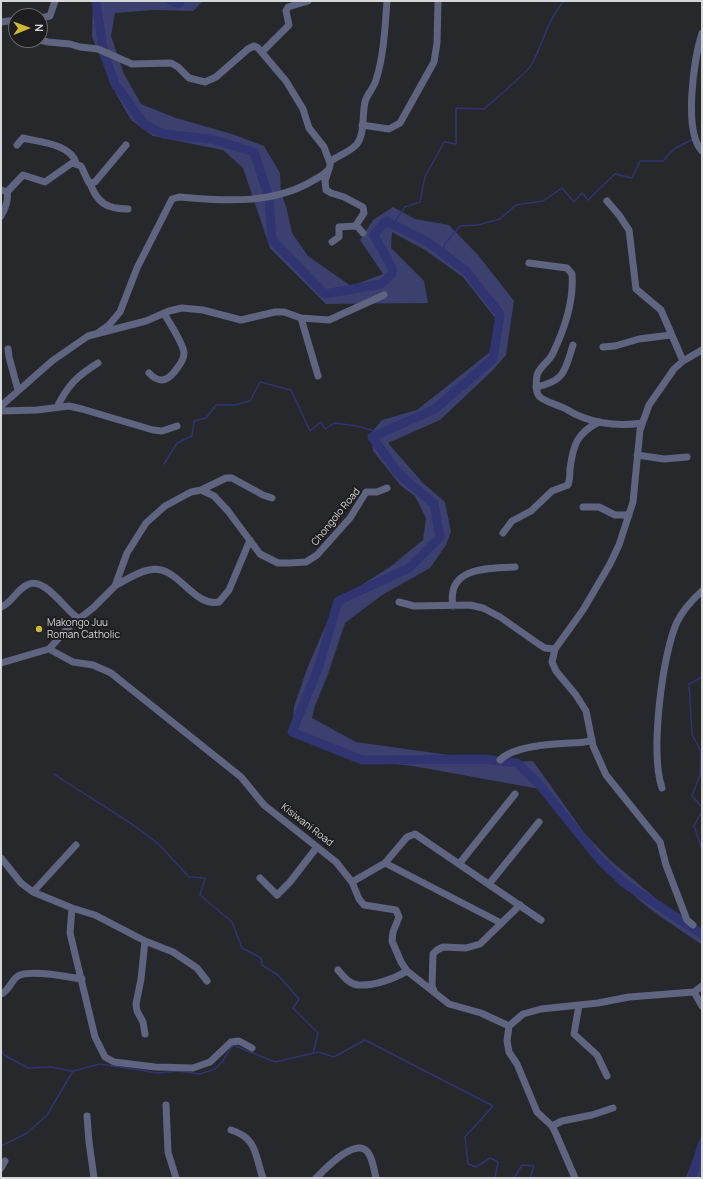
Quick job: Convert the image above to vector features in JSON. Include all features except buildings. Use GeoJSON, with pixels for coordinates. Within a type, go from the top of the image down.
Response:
{"type":"FeatureCollection","features":[{"type":"Feature","properties":{"kind":"street"},"geometry":{"type":"LineString","coordinates":[[48,16],[50,16],[55,1]]}},
{"type":"Feature","properties":{"kind":"street"},"geometry":{"type":"LineString","coordinates":[[99,332],[109,325],[120,312],[137,268],[172,199],[179,197],[234,201],[268,197],[304,186],[329,166],[334,159],[351,150],[357,143],[362,125],[365,101],[376,83],[380,67],[387,1]]}},
{"type":"Feature","properties":{"kind":"street"},"geometry":{"type":"LineString","coordinates":[[362,125],[389,129],[400,124],[434,62],[438,1]]}},
{"type":"Feature","properties":{"kind":"street"},"geometry":{"type":"LineString","coordinates":[[262,52],[289,25],[286,11],[288,7],[305,2]]}},
{"type":"Feature","properties":{"kind":"street"},"geometry":{"type":"LineString","coordinates":[[702,33],[693,69],[692,124],[694,139],[702,151]]}},
{"type":"Feature","properties":{"kind":"street"},"geometry":{"type":"LineString","coordinates":[[48,42],[98,49],[132,64],[171,63],[178,67],[189,78],[205,82],[216,77],[248,49],[254,46],[262,52],[286,81],[303,109],[309,128],[324,147],[329,166],[324,182],[326,190],[356,202],[364,210],[356,226]]}},
{"type":"Feature","properties":{"kind":"street"},"geometry":{"type":"LineString","coordinates":[[17,145],[23,138],[48,144],[70,153],[76,163],[81,166],[97,197],[109,207],[128,208]]}},
{"type":"Feature","properties":{"kind":"street"},"geometry":{"type":"LineString","coordinates":[[90,183],[95,182],[126,145]]}},
{"type":"Feature","properties":{"kind":"street"},"geometry":{"type":"LineString","coordinates":[[1,216],[5,209],[8,197],[4,191],[23,176],[27,175],[44,182],[67,166],[76,163]]}},
{"type":"Feature","properties":{"kind":"street"},"geometry":{"type":"LineString","coordinates":[[607,202],[630,230],[636,289],[638,293],[657,305],[661,310],[670,335],[683,361]]}},
{"type":"Feature","properties":{"kind":"street"},"geometry":{"type":"LineString","coordinates":[[356,226],[362,234]]}},
{"type":"Feature","properties":{"kind":"street"},"geometry":{"type":"LineString","coordinates":[[332,242],[339,237],[339,227],[356,226]]}},
{"type":"Feature","properties":{"kind":"street"},"geometry":{"type":"LineString","coordinates":[[529,264],[567,268],[571,270],[573,278],[571,301],[564,324],[553,353],[539,372],[536,387],[541,399],[555,404],[582,419],[599,422],[642,422]]}},
{"type":"Feature","properties":{"kind":"street"},"geometry":{"type":"LineString","coordinates":[[1,406],[69,348],[88,336],[99,332],[141,323],[164,313],[182,308],[203,310],[241,320],[275,312],[284,312],[301,318],[329,320],[384,295]]}},
{"type":"Feature","properties":{"kind":"street"},"geometry":{"type":"LineString","coordinates":[[149,373],[156,379],[165,380],[172,376],[184,356],[183,348],[164,313]]}},
{"type":"Feature","properties":{"kind":"street"},"geometry":{"type":"LineString","coordinates":[[301,318],[318,376]]}},
{"type":"Feature","properties":{"kind":"street"},"geometry":{"type":"LineString","coordinates":[[603,347],[615,346],[639,339],[670,335]]}},
{"type":"Feature","properties":{"kind":"street"},"geometry":{"type":"LineString","coordinates":[[536,387],[553,382],[562,375],[573,344]]}},
{"type":"Feature","properties":{"kind":"street"},"geometry":{"type":"LineString","coordinates":[[8,349],[18,390]]}},
{"type":"Feature","properties":{"kind":"street"},"geometry":{"type":"LineString","coordinates":[[693,925],[687,920],[666,865],[660,842],[606,775],[595,752],[586,711],[576,695],[554,667],[552,657],[555,649],[583,610],[610,564],[630,515],[634,494],[637,455],[642,422],[647,408],[654,395],[674,369],[683,361],[702,350]]}},
{"type":"Feature","properties":{"kind":"street"},"geometry":{"type":"LineString","coordinates":[[57,407],[69,385],[80,375],[98,363]]}},
{"type":"Feature","properties":{"kind":"street"},"geometry":{"type":"LineString","coordinates":[[1,411],[37,410],[57,407],[82,409],[153,430],[162,431],[177,426]]}},
{"type":"Feature","properties":{"kind":"street"},"geometry":{"type":"LineString","coordinates":[[503,533],[512,521],[531,511],[552,491],[568,484],[571,463],[579,436],[588,428],[599,422]]}},
{"type":"Feature","properties":{"kind":"street"},"geometry":{"type":"LineString","coordinates":[[637,455],[664,459],[687,457]]}},
{"type":"Feature","properties":{"kind":"street"},"geometry":{"type":"LineString","coordinates":[[115,586],[127,553],[146,523],[156,513],[177,498],[190,492],[201,490],[226,478],[232,478],[263,496],[272,498]]}},
{"type":"Feature","properties":{"kind":"street","name":"Chongolo Road"},"geometry":{"type":"LineString","coordinates":[[201,490],[214,496],[221,503],[260,554],[278,563],[306,562],[317,555],[341,528],[366,492],[377,492],[387,488]]}},
{"type":"Feature","properties":{"kind":"street"},"geometry":{"type":"LineString","coordinates":[[583,507],[599,507],[615,515],[630,515]]}},
{"type":"Feature","properties":{"kind":"street"},"geometry":{"type":"LineString","coordinates":[[1,663],[49,649],[78,619],[93,608],[115,586],[149,570],[158,569],[166,572],[205,602],[219,602],[229,590],[239,562],[250,540]]}},
{"type":"Feature","properties":{"kind":"street"},"geometry":{"type":"LineString","coordinates":[[453,606],[451,597],[453,590],[458,581],[466,574],[485,568],[515,567]]}},
{"type":"Feature","properties":{"kind":"street"},"geometry":{"type":"LineString","coordinates":[[1,607],[9,602],[21,589],[34,582],[48,589],[78,619]]}},
{"type":"Feature","properties":{"kind":"street"},"geometry":{"type":"LineString","coordinates":[[662,788],[659,776],[658,740],[661,689],[665,664],[678,620],[691,601],[702,591]]}},
{"type":"Feature","properties":{"kind":"street"},"geometry":{"type":"LineString","coordinates":[[399,602],[414,606],[470,605],[490,610],[545,648],[555,649]]}},
{"type":"Feature","properties":{"kind":"street","name":"Kisiwani Road"},"geometry":{"type":"LineString","coordinates":[[49,649],[73,662],[102,668],[118,678],[139,697],[241,777],[264,805],[336,862],[352,882],[359,899],[364,905],[392,908],[398,914],[399,919],[393,932],[392,941],[401,962],[408,971],[436,995],[454,1007],[481,1012],[509,1026]]}},
{"type":"Feature","properties":{"kind":"street"},"geometry":{"type":"LineString","coordinates":[[500,760],[516,752],[537,747],[583,743],[592,740]]}},
{"type":"Feature","properties":{"kind":"street"},"geometry":{"type":"LineString","coordinates":[[459,864],[515,794]]}},
{"type":"Feature","properties":{"kind":"street"},"geometry":{"type":"LineString","coordinates":[[489,884],[539,822]]}},
{"type":"Feature","properties":{"kind":"street"},"geometry":{"type":"LineString","coordinates":[[352,882],[385,863],[407,837],[415,834],[541,920]]}},
{"type":"Feature","properties":{"kind":"street"},"geometry":{"type":"LineString","coordinates":[[33,892],[76,845]]}},
{"type":"Feature","properties":{"kind":"street"},"geometry":{"type":"LineString","coordinates":[[260,878],[277,895],[290,882],[317,847]]}},
{"type":"Feature","properties":{"kind":"street"},"geometry":{"type":"LineString","coordinates":[[1,858],[21,883],[33,892],[72,908],[95,915],[145,941],[172,952],[197,968],[207,981]]}},
{"type":"Feature","properties":{"kind":"street"},"geometry":{"type":"LineString","coordinates":[[385,863],[501,923]]}},
{"type":"Feature","properties":{"kind":"street"},"geometry":{"type":"LineString","coordinates":[[436,995],[432,986],[433,954],[443,947],[466,948],[480,944],[520,905]]}},
{"type":"Feature","properties":{"kind":"street"},"geometry":{"type":"LineString","coordinates":[[72,908],[70,933],[95,1037],[102,1053],[109,1060],[127,1064],[155,1067],[193,1068],[210,1062],[231,1042],[242,1042],[252,1048]]}},
{"type":"Feature","properties":{"kind":"street"},"geometry":{"type":"LineString","coordinates":[[145,941],[141,979],[136,1004],[145,1034]]}},
{"type":"Feature","properties":{"kind":"street"},"geometry":{"type":"LineString","coordinates":[[338,970],[343,977],[357,985],[391,979],[408,971]]}},
{"type":"Feature","properties":{"kind":"street"},"geometry":{"type":"LineString","coordinates":[[1,994],[7,990],[16,978],[22,974],[39,974],[82,979]]}},
{"type":"Feature","properties":{"kind":"street"},"geometry":{"type":"LineString","coordinates":[[575,1178],[552,1126],[536,1112],[517,1064],[509,1052],[507,1041],[509,1026],[523,1014],[531,1011],[629,997],[694,992],[702,986]]}},
{"type":"Feature","properties":{"kind":"street"},"geometry":{"type":"LineString","coordinates":[[694,992],[702,1006]]}},
{"type":"Feature","properties":{"kind":"street"},"geometry":{"type":"LineString","coordinates":[[578,1005],[574,1034],[597,1055],[607,1076]]}},
{"type":"Feature","properties":{"kind":"street"},"geometry":{"type":"LineString","coordinates":[[166,1105],[168,1152],[176,1178]]}},
{"type":"Feature","properties":{"kind":"street"},"geometry":{"type":"LineString","coordinates":[[552,1126],[562,1121],[592,1115],[613,1108]]}},
{"type":"Feature","properties":{"kind":"street"},"geometry":{"type":"LineString","coordinates":[[87,1116],[94,1178]]}},
{"type":"Feature","properties":{"kind":"street"},"geometry":{"type":"LineString","coordinates":[[232,1130],[246,1138],[254,1147],[263,1178]]}},
{"type":"Feature","properties":{"kind":"street"},"geometry":{"type":"LineString","coordinates":[[316,1178],[342,1154],[358,1148],[369,1153],[376,1178]]}},
{"type":"Feature","properties":{"kind":"street"},"geometry":{"type":"LineString","coordinates":[[1,1168],[5,1161]]}},
{"type":"Feature","properties":{"kind":"shaded area"},"geometry":{"type":"Polygon","coordinates":[[[93,1],[203,1],[193,11],[153,10],[115,13],[111,36],[124,74],[141,104],[176,118],[232,134],[264,146],[280,173],[281,193],[286,206],[292,233],[308,256],[351,286],[383,274],[360,240],[373,220],[393,207],[415,219],[449,225],[478,255],[514,301],[506,355],[493,370],[440,420],[388,443],[423,483],[445,502],[451,532],[446,545],[430,568],[382,595],[345,623],[312,718],[356,742],[499,762],[533,761],[585,834],[610,860],[691,928],[702,931],[702,945],[649,908],[620,882],[593,853],[545,790],[413,766],[361,760],[292,734],[294,707],[307,669],[336,601],[390,567],[423,540],[426,518],[415,496],[401,486],[373,451],[371,433],[382,420],[417,410],[490,352],[496,319],[463,277],[425,250],[392,232],[391,248],[424,281],[428,303],[326,304],[270,248],[243,168],[223,150],[153,136],[131,120],[116,94],[92,37],[93,1]]]}},
{"type":"Feature","properties":{"kind":"shaded area"},"geometry":{"type":"Polygon","coordinates":[[[702,1135],[702,1169],[700,1178],[686,1178],[702,1135]]]}},
{"type":"Feature","properties":{"kind":"waterway"},"geometry":{"type":"LineString","coordinates":[[96,1],[103,50],[115,84],[144,124],[163,134],[211,139],[254,152],[269,198],[272,240],[325,294],[381,284],[392,274],[392,268],[374,235],[386,221],[428,242],[466,271],[500,314],[493,359],[435,409],[372,437],[398,473],[434,504],[440,537],[409,568],[338,601],[318,669],[292,732],[362,760],[484,759],[517,763],[538,783],[599,859],[624,883],[702,934]]}},
{"type":"Feature","properties":{"kind":"waterway"},"geometry":{"type":"LineString","coordinates":[[171,1],[179,4],[180,1]]}},
{"type":"Feature","properties":{"kind":"waterway"},"geometry":{"type":"LineString","coordinates":[[393,224],[405,207],[420,202],[425,177],[444,142],[456,144],[456,108],[484,109],[524,74],[532,64],[554,15],[564,1]]}},
{"type":"Feature","properties":{"kind":"waterway"},"geometry":{"type":"LineString","coordinates":[[444,254],[444,245],[460,226],[478,225],[500,219],[516,205],[543,201],[562,188],[574,202],[582,193],[588,200],[615,174],[632,178],[640,161],[663,161],[674,149],[693,139]]}},
{"type":"Feature","properties":{"kind":"waterway"},"geometry":{"type":"LineString","coordinates":[[164,464],[177,443],[192,436],[194,421],[206,418],[216,405],[235,405],[250,401],[260,382],[291,390],[310,431],[321,422],[325,429],[334,423],[357,426],[381,433]]}},
{"type":"Feature","properties":{"kind":"waterway"},"geometry":{"type":"LineString","coordinates":[[702,677],[689,684],[692,735],[701,751],[700,775],[692,796],[702,807]]}},
{"type":"Feature","properties":{"kind":"waterway"},"geometry":{"type":"LineString","coordinates":[[54,774],[119,816],[157,843],[189,877],[205,878],[200,895],[232,922],[242,948],[261,958],[262,965],[278,975],[299,999],[293,1008],[318,1033],[313,1053]]}},
{"type":"Feature","properties":{"kind":"waterway"},"geometry":{"type":"LineString","coordinates":[[702,811],[694,826],[702,849]]}},
{"type":"Feature","properties":{"kind":"waterway"},"geometry":{"type":"LineString","coordinates":[[1,1146],[27,1133],[47,1115],[73,1071],[100,1064],[158,1073],[178,1071],[200,1074],[215,1069],[222,1062],[233,1045],[275,1062],[318,1052],[334,1057],[365,1040],[493,1106],[465,1137],[468,1164],[476,1167],[490,1158],[498,1162],[495,1178]]}},
{"type":"Feature","properties":{"kind":"waterway"},"geometry":{"type":"LineString","coordinates":[[1,1049],[4,1055],[28,1068],[52,1067],[72,1071]]}},
{"type":"Feature","properties":{"kind":"waterway"},"geometry":{"type":"LineString","coordinates":[[692,1178],[702,1145]]}},
{"type":"Feature","properties":{"kind":"waterway"},"geometry":{"type":"LineString","coordinates":[[514,1178],[522,1165],[534,1166],[530,1178]]}},
{"type":"Feature","properties":{"kind":"place","name":"Makongo Juu Roman Catholic"},"geometry":{"type":"Point","coordinates":[39,629]}}]}
